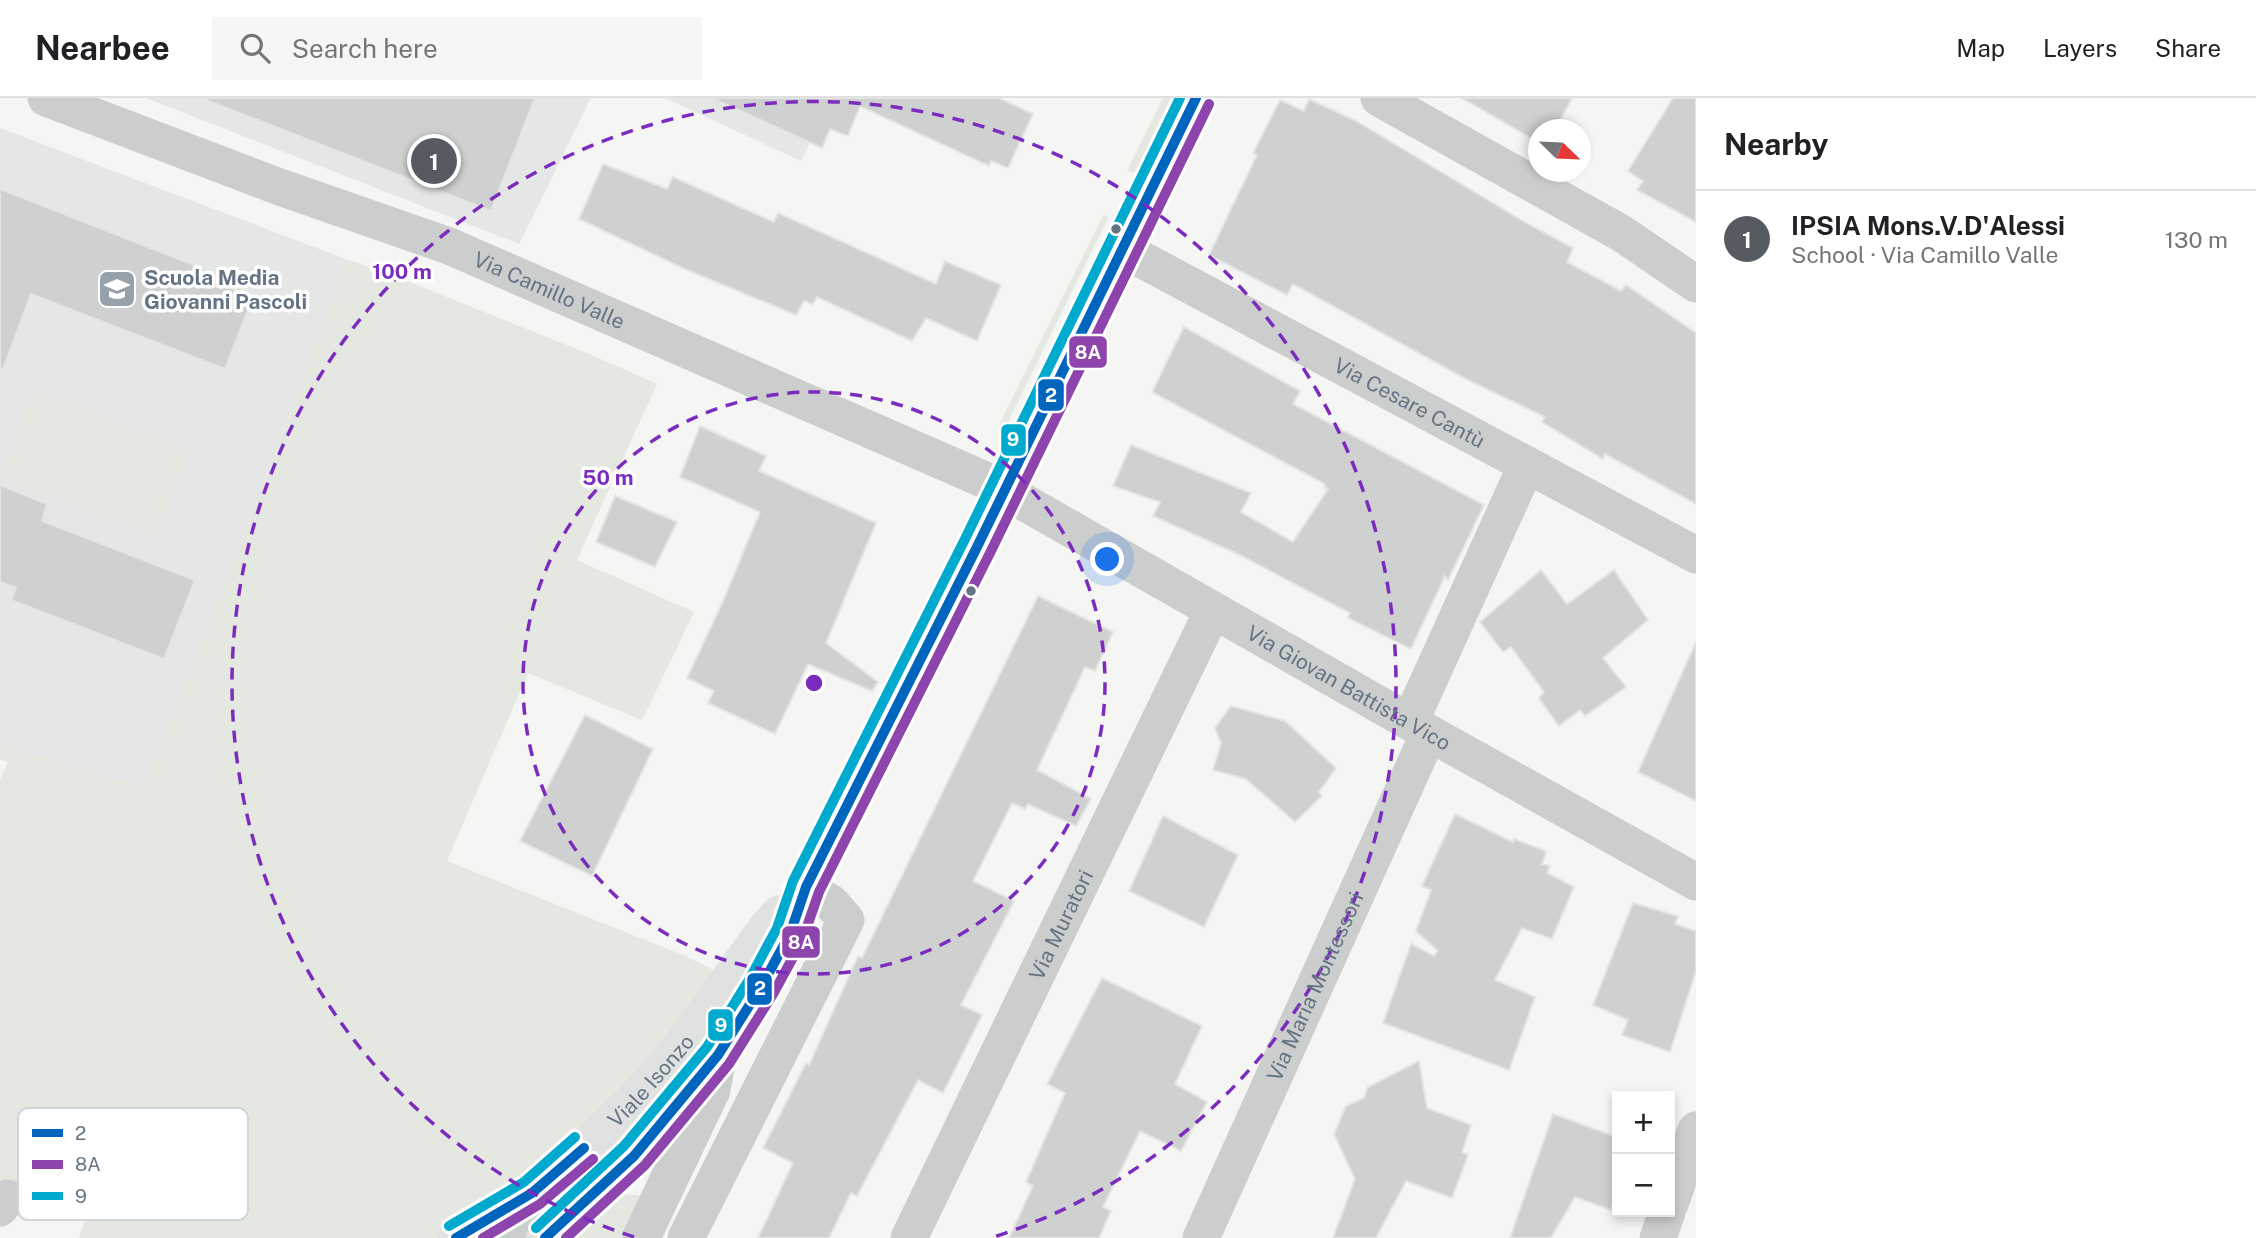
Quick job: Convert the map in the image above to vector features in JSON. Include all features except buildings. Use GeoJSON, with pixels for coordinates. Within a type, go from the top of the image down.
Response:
{"type":"FeatureCollection","features":[{"type":"Feature","properties":{"kind":"main road","name":"Viale Isonzo"},"geometry":{"type":"LineString","coordinates":[[545,1238],[634,1156],[718,1055],[761,987],[790,934],[806,887],[1196,98]]}},
{"type":"Feature","properties":{"kind":"main road","name":"Viale Isonzo"},"geometry":{"type":"LineString","coordinates":[[456,1238],[532,1194],[634,1101],[682,1046],[767,928],[806,887]]}},
{"type":"Feature","properties":{"kind":"street","name":"Via Camillo Valle"},"geometry":{"type":"LineString","coordinates":[[46,98],[277,186],[449,246],[951,464],[1003,490]]}},
{"type":"Feature","properties":{"kind":"street"},"geometry":{"type":"LineString","coordinates":[[1379,98],[1621,233],[1696,284]]}},
{"type":"Feature","properties":{"kind":"street","name":"Via Cesare Cantù"},"geometry":{"type":"LineString","coordinates":[[1122,249],[1696,555]]}},
{"type":"Feature","properties":{"kind":"street","name":"Via Maria Montessori"},"geometry":{"type":"LineString","coordinates":[[1201,1238],[1420,728],[1526,466]]}},
{"type":"Feature","properties":{"kind":"street","name":"Via Giovan Battista Vico"},"geometry":{"type":"LineString","coordinates":[[1003,490],[1420,728],[1696,881]]}},
{"type":"Feature","properties":{"kind":"street","name":"Via Muratori"},"geometry":{"type":"LineString","coordinates":[[909,1238],[1213,610]]}},
{"type":"Feature","properties":{"kind":"street"},"geometry":{"type":"LineString","coordinates":[[686,1238],[846,920],[831,903],[806,887]]}},
{"type":"Feature","properties":{"kind":"street","name":"Viale Isonzo"},"geometry":{"type":"LineString","coordinates":[[641,1238],[711,1091],[718,1055]]}},
{"type":"Feature","properties":{"kind":"street"},"geometry":{"type":"LineString","coordinates":[[1675,1190],[1696,1130]]}},
{"type":"Feature","properties":{"kind":"street","name":"Viale Isonzo"},"geometry":{"type":"LineString","coordinates":[[499,1238],[507,1234],[532,1194]]}},
{"type":"Feature","properties":{"kind":"street"},"geometry":{"type":"LineString","coordinates":[[1658,1238],[1665,1217]]}},
{"type":"Feature","properties":{"kind":"shaded area"},"geometry":{"type":"Polygon","coordinates":[[[146,98],[591,98],[519,244],[146,98]]]}},
{"type":"Feature","properties":{"kind":"shaded area"},"geometry":{"type":"Polygon","coordinates":[[[665,98],[832,98],[801,161],[665,98]]]}},
{"type":"Feature","properties":{"kind":"shaded area"},"geometry":{"type":"Polygon","coordinates":[[[1163,98],[1171,98],[1135,173],[1127,171],[1163,98]]]}},
{"type":"Feature","properties":{"kind":"shaded area"},"geometry":{"type":"Polygon","coordinates":[[[0,128],[346,259],[256,506],[143,787],[0,744],[0,128]]]}},
{"type":"Feature","properties":{"kind":"shaded area"},"geometry":{"type":"Polygon","coordinates":[[[1104,214],[1108,218],[1006,426],[1000,423],[1104,214]]]}},
{"type":"Feature","properties":{"kind":"shaded area"},"geometry":{"type":"Polygon","coordinates":[[[346,259],[594,356],[657,384],[577,560],[694,612],[642,720],[528,673],[447,861],[683,955],[720,973],[656,1062],[487,1210],[435,1238],[79,1238],[85,1220],[248,1220],[248,1108],[18,1108],[18,1186],[0,1179],[0,780],[8,762],[0,759],[0,744],[143,787],[256,506],[346,259]]]}},
{"type":"Feature","properties":{"kind":"shaded area"},"geometry":{"type":"Polygon","coordinates":[[[34,390],[190,451],[156,536],[1,476],[34,390]]]}},
{"type":"Feature","properties":{"kind":"shaded area"},"geometry":{"type":"Polygon","coordinates":[[[622,1194],[645,1196],[621,1238],[575,1238],[622,1194]]]}},
{"type":"Feature","properties":{"kind":"transit line","name":"9"},"geometry":{"type":"LineString","coordinates":[[536,1228],[624,1146],[707,1047],[749,980],[777,928],[793,881],[964,541],[1180,98]]}},
{"type":"Feature","properties":{"kind":"transit line","name":"2"},"geometry":{"type":"LineString","coordinates":[[545,1238],[634,1156],[718,1055],[761,987],[790,934],[806,887],[977,547],[1196,98]]}},
{"type":"Feature","properties":{"kind":"transit line","name":"8A"},"geometry":{"type":"LineString","coordinates":[[566,1238],[645,1165],[729,1064],[773,994],[802,941],[819,892],[990,553],[1209,104]]}},
{"type":"Feature","properties":{"kind":"transit line","name":"9"},"geometry":{"type":"LineString","coordinates":[[449,1226],[524,1182],[575,1137]]}},
{"type":"Feature","properties":{"kind":"transit line","name":"2"},"geometry":{"type":"LineString","coordinates":[[456,1238],[532,1193],[584,1148]]}},
{"type":"Feature","properties":{"kind":"transit line","name":"8A"},"geometry":{"type":"LineString","coordinates":[[483,1238],[540,1204],[593,1159]]}},
{"type":"Feature","properties":{"kind":"place","name":"IPSIA Mons.V.D'Alessi"},"geometry":{"type":"Point","coordinates":[434,161]}},
{"type":"Feature","properties":{"kind":"place","name":"Scuola Media Giovanni Pascoli"},"geometry":{"type":"Point","coordinates":[117,289]}}]}
